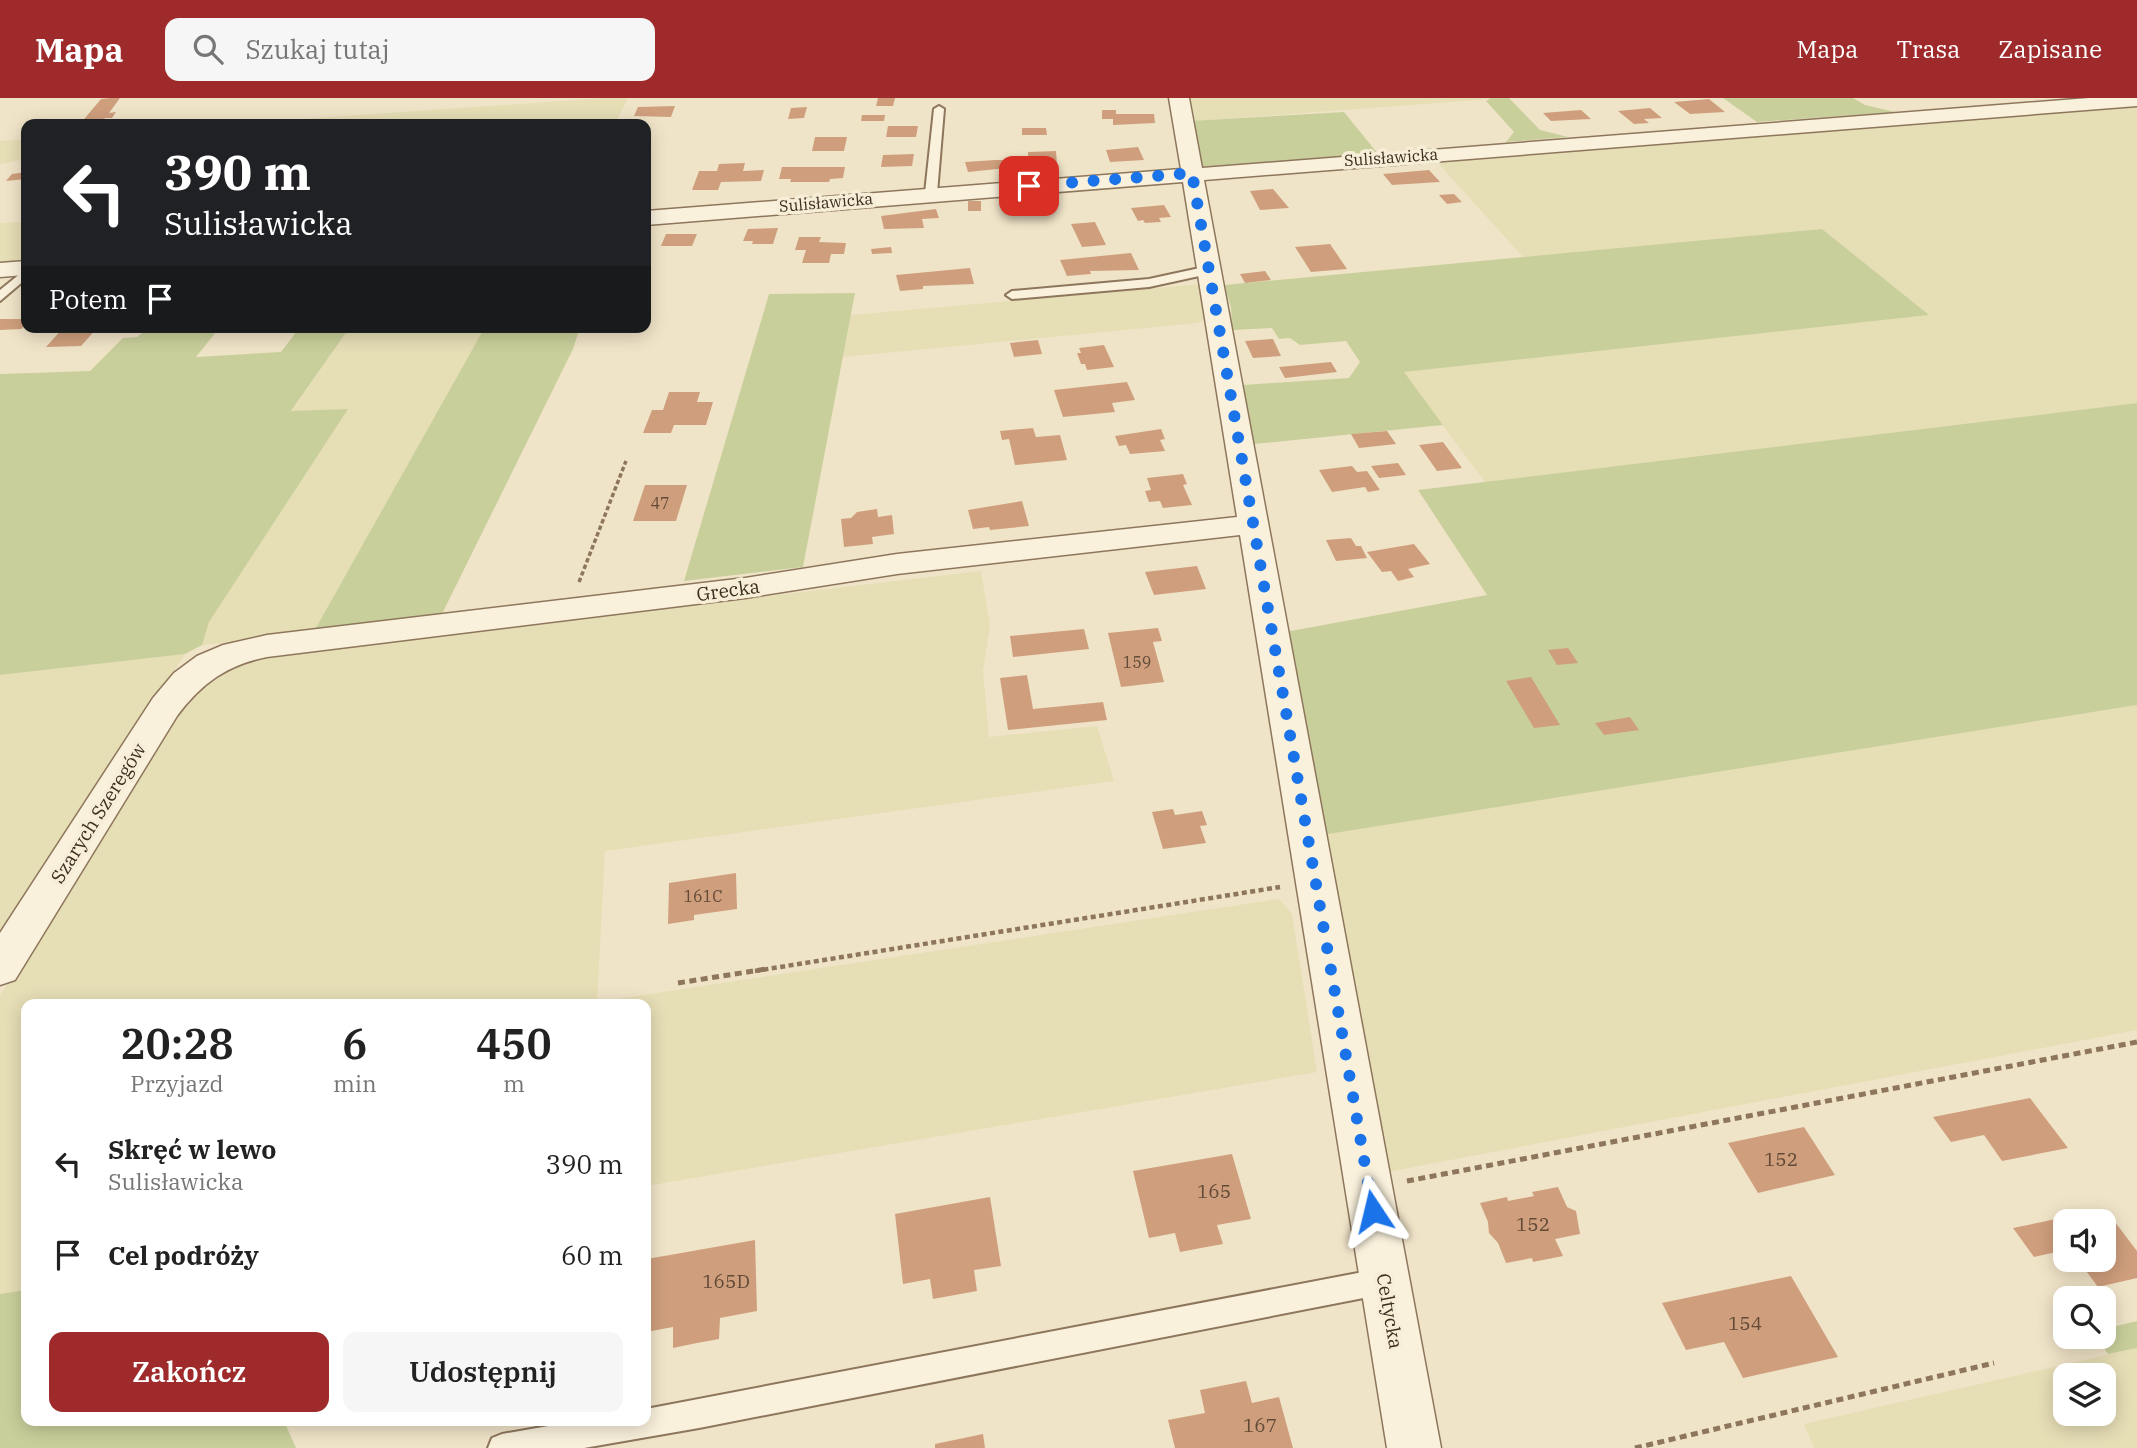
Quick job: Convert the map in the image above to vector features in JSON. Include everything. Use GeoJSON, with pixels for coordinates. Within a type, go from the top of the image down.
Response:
{"type":"FeatureCollection","features":[{"type":"Feature","properties":{"kind":"street","name":"Celtycka"},"geometry":{"type":"LineString","coordinates":[[1178,98],[1414,1448]]}},
{"type":"Feature","properties":{"kind":"street","name":"Sulisławicka"},"geometry":{"type":"LineString","coordinates":[[651,218],[930,193],[2137,100]]}},
{"type":"Feature","properties":{"kind":"street"},"geometry":{"type":"LineString","coordinates":[[0,270],[21,271]]}},
{"type":"Feature","properties":{"kind":"street","name":"Grecka"},"geometry":{"type":"LineString","coordinates":[[204,665],[234,652],[267,646],[745,588],[908,562],[1254,524]]}},
{"type":"Feature","properties":{"kind":"street","name":"Szarych Szeregów"},"geometry":{"type":"LineString","coordinates":[[0,968],[165,707],[185,681],[204,665]]}},
{"type":"Feature","properties":{"kind":"lane"},"geometry":{"type":"LineString","coordinates":[[930,193],[939,109]]}},
{"type":"Feature","properties":{"kind":"lane"},"geometry":{"type":"LineString","coordinates":[[1012,295],[1149,283],[1209,270]]}},
{"type":"Feature","properties":{"kind":"lane"},"geometry":{"type":"LineString","coordinates":[[0,297],[21,276]]}},
{"type":"Feature","properties":{"kind":"lane"},"geometry":{"type":"LineString","coordinates":[[651,1422],[1384,1281]]}},
{"type":"Feature","properties":{"kind":"lane"},"geometry":{"type":"LineString","coordinates":[[502,1448],[629,1426]]}},
{"type":"Feature","properties":{"kind":"path"},"geometry":{"type":"LineString","coordinates":[[572,610],[581,575],[626,461]]}},
{"type":"Feature","properties":{"kind":"path"},"geometry":{"type":"LineString","coordinates":[[678,982],[1316,882]]}},
{"type":"Feature","properties":{"kind":"path"},"geometry":{"type":"LineString","coordinates":[[1368,1188],[2137,1042]]}},
{"type":"Feature","properties":{"kind":"path"},"geometry":{"type":"LineString","coordinates":[[1635,1448],[1994,1363]]}},
{"type":"Feature","properties":{"kind":"shaded area"},"geometry":{"type":"Polygon","coordinates":[[[604,98],[628,98],[618,119],[302,119],[604,98]]]}},
{"type":"Feature","properties":{"kind":"shaded area"},"geometry":{"type":"Polygon","coordinates":[[[1190,98],[1491,98],[1492,99],[1195,121],[1190,98]]]}},
{"type":"Feature","properties":{"kind":"shaded area"},"geometry":{"type":"Polygon","coordinates":[[[2137,105],[2137,403],[1485,482],[1403,372],[1928,315],[1822,229],[1524,258],[1435,160],[2137,105]]]}},
{"type":"Feature","properties":{"kind":"shaded area"},"geometry":{"type":"Polygon","coordinates":[[[21,139],[21,160],[0,164],[0,141],[21,139]]]}},
{"type":"Feature","properties":{"kind":"shaded area"},"geometry":{"type":"Polygon","coordinates":[[[21,222],[21,263],[0,265],[0,223],[21,222]]]}},
{"type":"Feature","properties":{"kind":"shaded area"},"geometry":{"type":"Polygon","coordinates":[[[1201,284],[1207,319],[1197,323],[843,357],[851,315],[1201,284]]]}},
{"type":"Feature","properties":{"kind":"shaded area"},"geometry":{"type":"Polygon","coordinates":[[[346,333],[482,333],[313,633],[202,645],[209,622],[347,409],[291,412],[346,333]]]}},
{"type":"Feature","properties":{"kind":"shaded area"},"geometry":{"type":"Polygon","coordinates":[[[981,571],[990,626],[983,671],[989,737],[1097,726],[1114,781],[605,851],[597,999],[21,999],[21,1291],[0,1294],[0,996],[175,713],[193,689],[249,657],[981,571]]]}},
{"type":"Feature","properties":{"kind":"shaded area"},"geometry":{"type":"Polygon","coordinates":[[[185,654],[145,716],[0,945],[0,675],[185,654]]]}},
{"type":"Feature","properties":{"kind":"shaded area"},"geometry":{"type":"Polygon","coordinates":[[[2137,705],[2137,1030],[1382,1173],[1322,835],[2137,705]]]}},
{"type":"Feature","properties":{"kind":"shaded area"},"geometry":{"type":"Polygon","coordinates":[[[1279,899],[1292,914],[1317,1072],[651,1185],[651,999],[617,999],[1279,899]]]}},
{"type":"Feature","properties":{"kind":"shaded area"},"geometry":{"type":"Polygon","coordinates":[[[2137,1348],[2137,1448],[1814,1448],[1804,1424],[2053,1367],[2053,1426],[2116,1426],[2116,1363],[2071,1363],[2137,1348]]]}},
{"type":"Feature","properties":{"kind":"green space"},"geometry":{"type":"Polygon","coordinates":[[[1491,98],[1509,98],[1540,130],[1568,137],[1506,142],[1514,132],[1486,101],[1491,98]]]}},
{"type":"Feature","properties":{"kind":"green space"},"geometry":{"type":"Polygon","coordinates":[[[1723,98],[1853,98],[1865,105],[1895,112],[1757,122],[1723,98]]]}},
{"type":"Feature","properties":{"kind":"green space"},"geometry":{"type":"Polygon","coordinates":[[[1344,112],[1379,155],[1201,167],[1190,121],[1344,112]]]}},
{"type":"Feature","properties":{"kind":"green space"},"geometry":{"type":"Polygon","coordinates":[[[1822,229],[1929,315],[1404,372],[1443,425],[1254,444],[1243,385],[1349,378],[1360,362],[1346,341],[1300,345],[1290,338],[1279,339],[1272,328],[1232,330],[1231,307],[1224,285],[1822,229]]]}},
{"type":"Feature","properties":{"kind":"green space"},"geometry":{"type":"Polygon","coordinates":[[[855,293],[803,567],[684,581],[769,294],[855,293]]]}},
{"type":"Feature","properties":{"kind":"green space"},"geometry":{"type":"Polygon","coordinates":[[[142,333],[215,333],[196,357],[281,352],[295,333],[346,333],[291,411],[348,409],[209,622],[202,645],[185,654],[0,675],[0,374],[90,371],[123,338],[137,337],[142,333]]]}},
{"type":"Feature","properties":{"kind":"green space"},"geometry":{"type":"Polygon","coordinates":[[[482,333],[578,333],[573,349],[440,618],[313,633],[482,333]]]}},
{"type":"Feature","properties":{"kind":"green space"},"geometry":{"type":"Polygon","coordinates":[[[2137,403],[2137,705],[1322,835],[1285,632],[1487,595],[1418,490],[2137,403]]]}},
{"type":"Feature","properties":{"kind":"green space"},"geometry":{"type":"Polygon","coordinates":[[[21,1291],[21,1426],[286,1426],[296,1448],[0,1448],[0,1294],[21,1291]]]}},
{"type":"Feature","properties":{"kind":"green space"},"geometry":{"type":"Polygon","coordinates":[[[2137,1321],[2137,1348],[2108,1354],[2104,1349],[2116,1349],[2116,1326],[2137,1321]]]}},
{"type":"Feature","properties":{"kind":"building"},"geometry":{"type":"Polygon","coordinates":[[[120,98],[109,113],[116,112],[112,118],[84,119],[101,99],[120,98]]]}},
{"type":"Feature","properties":{"kind":"building"},"geometry":{"type":"Polygon","coordinates":[[[878,98],[895,98],[893,106],[876,106],[878,98]]]}},
{"type":"Feature","properties":{"kind":"building"},"geometry":{"type":"Polygon","coordinates":[[[1709,99],[1725,112],[1690,114],[1674,102],[1709,99]]]}},
{"type":"Feature","properties":{"kind":"building"},"geometry":{"type":"Polygon","coordinates":[[[675,106],[671,117],[634,116],[638,107],[675,106]]]}},
{"type":"Feature","properties":{"kind":"building"},"geometry":{"type":"Polygon","coordinates":[[[807,107],[804,118],[788,119],[791,108],[807,107]]]}},
{"type":"Feature","properties":{"kind":"building"},"geometry":{"type":"Polygon","coordinates":[[[1650,108],[1662,118],[1644,119],[1649,123],[1634,124],[1618,111],[1650,108]]]}},
{"type":"Feature","properties":{"kind":"building"},"geometry":{"type":"Polygon","coordinates":[[[1102,110],[1116,110],[1116,114],[1154,114],[1155,123],[1113,125],[1113,119],[1102,119],[1102,110]]]}},
{"type":"Feature","properties":{"kind":"building"},"geometry":{"type":"Polygon","coordinates":[[[1581,110],[1591,119],[1551,121],[1543,113],[1581,110]]]}},
{"type":"Feature","properties":{"kind":"building"},"geometry":{"type":"Polygon","coordinates":[[[862,115],[885,115],[884,121],[861,121],[862,115]]]}},
{"type":"Feature","properties":{"kind":"building"},"geometry":{"type":"Polygon","coordinates":[[[888,126],[918,126],[916,137],[886,137],[888,126]]]}},
{"type":"Feature","properties":{"kind":"building"},"geometry":{"type":"Polygon","coordinates":[[[1022,128],[1046,128],[1047,135],[1022,135],[1022,128]]]}},
{"type":"Feature","properties":{"kind":"building"},"geometry":{"type":"Polygon","coordinates":[[[815,137],[847,137],[844,151],[812,151],[815,137]]]}},
{"type":"Feature","properties":{"kind":"building"},"geometry":{"type":"Polygon","coordinates":[[[1138,147],[1144,160],[1110,162],[1106,150],[1138,147]]]}},
{"type":"Feature","properties":{"kind":"building"},"geometry":{"type":"Polygon","coordinates":[[[1056,151],[1057,165],[1029,165],[1028,152],[1056,151]]]}},
{"type":"Feature","properties":{"kind":"building"},"geometry":{"type":"Polygon","coordinates":[[[914,154],[912,166],[881,167],[883,155],[914,154]]]}},
{"type":"Feature","properties":{"kind":"building"},"geometry":{"type":"Polygon","coordinates":[[[1004,160],[1007,168],[968,172],[965,162],[1004,160]]]}},
{"type":"Feature","properties":{"kind":"building"},"geometry":{"type":"Polygon","coordinates":[[[745,163],[743,171],[764,170],[761,181],[721,182],[718,190],[692,190],[699,171],[717,171],[719,164],[745,163]]]}},
{"type":"Feature","properties":{"kind":"building"},"geometry":{"type":"Polygon","coordinates":[[[782,167],[845,167],[843,178],[830,179],[829,182],[790,182],[791,179],[779,179],[782,167]]]}},
{"type":"Feature","properties":{"kind":"building"},"geometry":{"type":"Polygon","coordinates":[[[1429,170],[1440,182],[1392,185],[1383,174],[1429,170]]]}},
{"type":"Feature","properties":{"kind":"building"},"geometry":{"type":"Polygon","coordinates":[[[21,173],[21,180],[6,181],[12,174],[21,173]]]}},
{"type":"Feature","properties":{"kind":"building"},"geometry":{"type":"Polygon","coordinates":[[[1273,189],[1289,208],[1260,210],[1250,191],[1273,189]]]}},
{"type":"Feature","properties":{"kind":"building"},"geometry":{"type":"Polygon","coordinates":[[[1454,194],[1462,202],[1447,204],[1439,195],[1454,194]]]}},
{"type":"Feature","properties":{"kind":"building"},"geometry":{"type":"Polygon","coordinates":[[[968,201],[981,201],[981,211],[968,211],[968,201]]]}},
{"type":"Feature","properties":{"kind":"building"},"geometry":{"type":"Polygon","coordinates":[[[1164,205],[1171,217],[1159,218],[1161,222],[1138,221],[1131,208],[1164,205]]]}},
{"type":"Feature","properties":{"kind":"building"},"geometry":{"type":"Polygon","coordinates":[[[936,209],[939,218],[922,219],[924,228],[884,229],[881,216],[936,209]]]}},
{"type":"Feature","properties":{"kind":"building"},"geometry":{"type":"Polygon","coordinates":[[[1095,222],[1106,245],[1082,247],[1071,224],[1095,222]]]}},
{"type":"Feature","properties":{"kind":"building"},"geometry":{"type":"Polygon","coordinates":[[[778,228],[773,244],[743,241],[748,229],[778,228]]]}},
{"type":"Feature","properties":{"kind":"building"},"geometry":{"type":"Polygon","coordinates":[[[666,234],[697,234],[692,246],[661,246],[666,234]]]}},
{"type":"Feature","properties":{"kind":"building"},"geometry":{"type":"Polygon","coordinates":[[[799,237],[821,237],[819,242],[846,243],[844,254],[831,254],[829,263],[802,263],[806,250],[795,250],[799,237]]]}},
{"type":"Feature","properties":{"kind":"building"},"geometry":{"type":"Polygon","coordinates":[[[1330,244],[1347,269],[1311,272],[1295,247],[1330,244]]]}},
{"type":"Feature","properties":{"kind":"building"},"geometry":{"type":"Polygon","coordinates":[[[891,247],[892,253],[872,254],[871,249],[891,247]]]}},
{"type":"Feature","properties":{"kind":"building"},"geometry":{"type":"Polygon","coordinates":[[[1131,253],[1139,270],[1090,271],[1091,274],[1067,276],[1060,260],[1131,253]]]}},
{"type":"Feature","properties":{"kind":"building"},"geometry":{"type":"Polygon","coordinates":[[[970,268],[974,284],[923,286],[923,289],[900,291],[896,275],[970,268]]]}},
{"type":"Feature","properties":{"kind":"building"},"geometry":{"type":"Polygon","coordinates":[[[1265,271],[1271,280],[1245,283],[1240,274],[1265,271]]]}},
{"type":"Feature","properties":{"kind":"building"},"geometry":{"type":"Polygon","coordinates":[[[0,319],[21,319],[21,329],[0,330],[0,319]]]}},
{"type":"Feature","properties":{"kind":"building"},"geometry":{"type":"Polygon","coordinates":[[[59,333],[93,333],[81,346],[46,347],[59,333]]]}},
{"type":"Feature","properties":{"kind":"building"},"geometry":{"type":"Polygon","coordinates":[[[1273,339],[1281,356],[1253,358],[1245,341],[1273,339]]]}},
{"type":"Feature","properties":{"kind":"building"},"geometry":{"type":"Polygon","coordinates":[[[1038,340],[1042,354],[1014,357],[1010,343],[1038,340]]]}},
{"type":"Feature","properties":{"kind":"building"},"geometry":{"type":"Polygon","coordinates":[[[1104,345],[1114,367],[1087,370],[1085,364],[1081,364],[1077,353],[1081,353],[1079,348],[1104,345]]]}},
{"type":"Feature","properties":{"kind":"building"},"geometry":{"type":"Polygon","coordinates":[[[1331,362],[1337,372],[1285,378],[1279,367],[1331,362]]]}},
{"type":"Feature","properties":{"kind":"building"},"geometry":{"type":"Polygon","coordinates":[[[1127,382],[1135,400],[1112,403],[1115,412],[1063,417],[1054,390],[1127,382]]]}},
{"type":"Feature","properties":{"kind":"building"},"geometry":{"type":"Polygon","coordinates":[[[669,392],[700,392],[697,402],[713,402],[706,425],[674,425],[671,433],[643,433],[652,410],[663,410],[669,392]]]}},
{"type":"Feature","properties":{"kind":"building"},"geometry":{"type":"Polygon","coordinates":[[[1033,428],[1036,437],[1060,435],[1067,460],[1015,465],[1009,439],[1002,440],[1000,431],[1033,428]]]}},
{"type":"Feature","properties":{"kind":"building"},"geometry":{"type":"Polygon","coordinates":[[[1161,429],[1165,439],[1160,440],[1165,451],[1130,454],[1126,445],[1119,446],[1115,436],[1161,429]]]}},
{"type":"Feature","properties":{"kind":"building"},"geometry":{"type":"Polygon","coordinates":[[[1387,431],[1396,444],[1359,448],[1351,434],[1387,431]]]}},
{"type":"Feature","properties":{"kind":"building"},"geometry":{"type":"Polygon","coordinates":[[[1443,442],[1462,468],[1437,471],[1419,445],[1443,442]]]}},
{"type":"Feature","properties":{"kind":"building"},"geometry":{"type":"Polygon","coordinates":[[[1398,463],[1406,475],[1379,478],[1371,466],[1398,463]]]}},
{"type":"Feature","properties":{"kind":"building"},"geometry":{"type":"Polygon","coordinates":[[[1352,466],[1357,472],[1367,471],[1380,490],[1368,492],[1365,487],[1332,492],[1319,470],[1352,466]]]}},
{"type":"Feature","properties":{"kind":"building"},"geometry":{"type":"Polygon","coordinates":[[[1183,474],[1187,484],[1183,485],[1192,505],[1163,508],[1160,501],[1149,502],[1145,491],[1151,490],[1147,478],[1183,474]]]}},
{"type":"Feature","properties":{"kind":"building"},"geometry":{"type":"Polygon","coordinates":[[[645,485],[687,485],[676,521],[633,521],[645,485]]]}},
{"type":"Feature","properties":{"kind":"building"},"geometry":{"type":"Polygon","coordinates":[[[1022,501],[1029,526],[973,529],[968,510],[1022,501]]]}},
{"type":"Feature","properties":{"kind":"building"},"geometry":{"type":"Polygon","coordinates":[[[877,509],[878,517],[892,515],[894,534],[872,537],[873,544],[844,547],[841,519],[851,518],[857,512],[877,509]]]}},
{"type":"Feature","properties":{"kind":"building"},"geometry":{"type":"Polygon","coordinates":[[[1351,538],[1356,546],[1361,546],[1367,558],[1336,561],[1326,540],[1351,538]]]}},
{"type":"Feature","properties":{"kind":"building"},"geometry":{"type":"Polygon","coordinates":[[[1414,544],[1430,564],[1408,569],[1414,577],[1398,581],[1391,571],[1382,572],[1367,552],[1414,544]]]}},
{"type":"Feature","properties":{"kind":"building"},"geometry":{"type":"Polygon","coordinates":[[[1197,566],[1206,589],[1154,595],[1145,572],[1197,566]]]}},
{"type":"Feature","properties":{"kind":"building"},"geometry":{"type":"Polygon","coordinates":[[[1158,628],[1162,641],[1153,642],[1164,682],[1121,687],[1108,633],[1158,628]]]}},
{"type":"Feature","properties":{"kind":"building"},"geometry":{"type":"Polygon","coordinates":[[[1084,629],[1089,649],[1013,657],[1010,636],[1084,629]]]}},
{"type":"Feature","properties":{"kind":"building"},"geometry":{"type":"Polygon","coordinates":[[[1568,648],[1578,663],[1557,665],[1548,650],[1568,648]]]}},
{"type":"Feature","properties":{"kind":"building"},"geometry":{"type":"Polygon","coordinates":[[[1027,675],[1033,709],[1103,702],[1107,720],[1008,730],[1000,678],[1027,675]]]}},
{"type":"Feature","properties":{"kind":"building"},"geometry":{"type":"Polygon","coordinates":[[[1531,677],[1560,725],[1534,728],[1506,681],[1531,677]]]}},
{"type":"Feature","properties":{"kind":"building"},"geometry":{"type":"Polygon","coordinates":[[[1630,717],[1639,730],[1604,735],[1595,723],[1630,717]]]}},
{"type":"Feature","properties":{"kind":"building"},"geometry":{"type":"Polygon","coordinates":[[[1173,809],[1175,815],[1202,811],[1207,825],[1200,826],[1206,843],[1163,849],[1152,812],[1173,809]]]}},
{"type":"Feature","properties":{"kind":"building"},"geometry":{"type":"Polygon","coordinates":[[[736,873],[737,909],[694,915],[694,920],[668,924],[669,883],[736,873]]]}},
{"type":"Feature","properties":{"kind":"building"},"geometry":{"type":"Polygon","coordinates":[[[2030,1098],[2068,1148],[2002,1161],[1984,1135],[1951,1142],[1933,1117],[2030,1098]]]}},
{"type":"Feature","properties":{"kind":"building"},"geometry":{"type":"Polygon","coordinates":[[[1804,1127],[1835,1175],[1758,1193],[1728,1143],[1804,1127]]]}},
{"type":"Feature","properties":{"kind":"building"},"geometry":{"type":"Polygon","coordinates":[[[1232,1154],[1251,1219],[1217,1225],[1223,1244],[1180,1252],[1175,1233],[1149,1238],[1133,1171],[1232,1154]]]}},
{"type":"Feature","properties":{"kind":"building"},"geometry":{"type":"Polygon","coordinates":[[[1558,1187],[1567,1207],[1576,1211],[1580,1234],[1555,1239],[1563,1256],[1533,1262],[1532,1258],[1506,1263],[1498,1243],[1489,1233],[1488,1222],[1480,1203],[1507,1197],[1508,1201],[1534,1196],[1532,1192],[1558,1187]]]}},
{"type":"Feature","properties":{"kind":"building"},"geometry":{"type":"Polygon","coordinates":[[[990,1197],[1001,1266],[974,1270],[977,1291],[933,1299],[930,1279],[903,1284],[895,1214],[990,1197]]]}},
{"type":"Feature","properties":{"kind":"building"},"geometry":{"type":"Polygon","coordinates":[[[2053,1220],[2053,1253],[2034,1257],[2013,1228],[2053,1220]]]}},
{"type":"Feature","properties":{"kind":"building"},"geometry":{"type":"Polygon","coordinates":[[[2116,1223],[2137,1251],[2137,1278],[2097,1286],[2087,1272],[2116,1272],[2116,1223]]]}},
{"type":"Feature","properties":{"kind":"building"},"geometry":{"type":"Polygon","coordinates":[[[755,1240],[757,1311],[720,1318],[719,1339],[673,1348],[673,1327],[651,1331],[651,1258],[755,1240]]]}},
{"type":"Feature","properties":{"kind":"building"},"geometry":{"type":"Polygon","coordinates":[[[1791,1276],[1838,1357],[1743,1378],[1724,1342],[1686,1350],[1662,1303],[1791,1276]]]}},
{"type":"Feature","properties":{"kind":"building"},"geometry":{"type":"Polygon","coordinates":[[[1246,1381],[1252,1403],[1279,1397],[1293,1448],[1175,1448],[1168,1420],[1205,1413],[1200,1390],[1246,1381]]]}},
{"type":"Feature","properties":{"kind":"building"},"geometry":{"type":"Polygon","coordinates":[[[983,1434],[985,1448],[935,1448],[935,1444],[983,1434]]]}},
{"type":"Feature","properties":{"kind":"route"},"geometry":{"type":"LineString","coordinates":[[1029,186],[1192,173],[1373,1211]]}}]}
